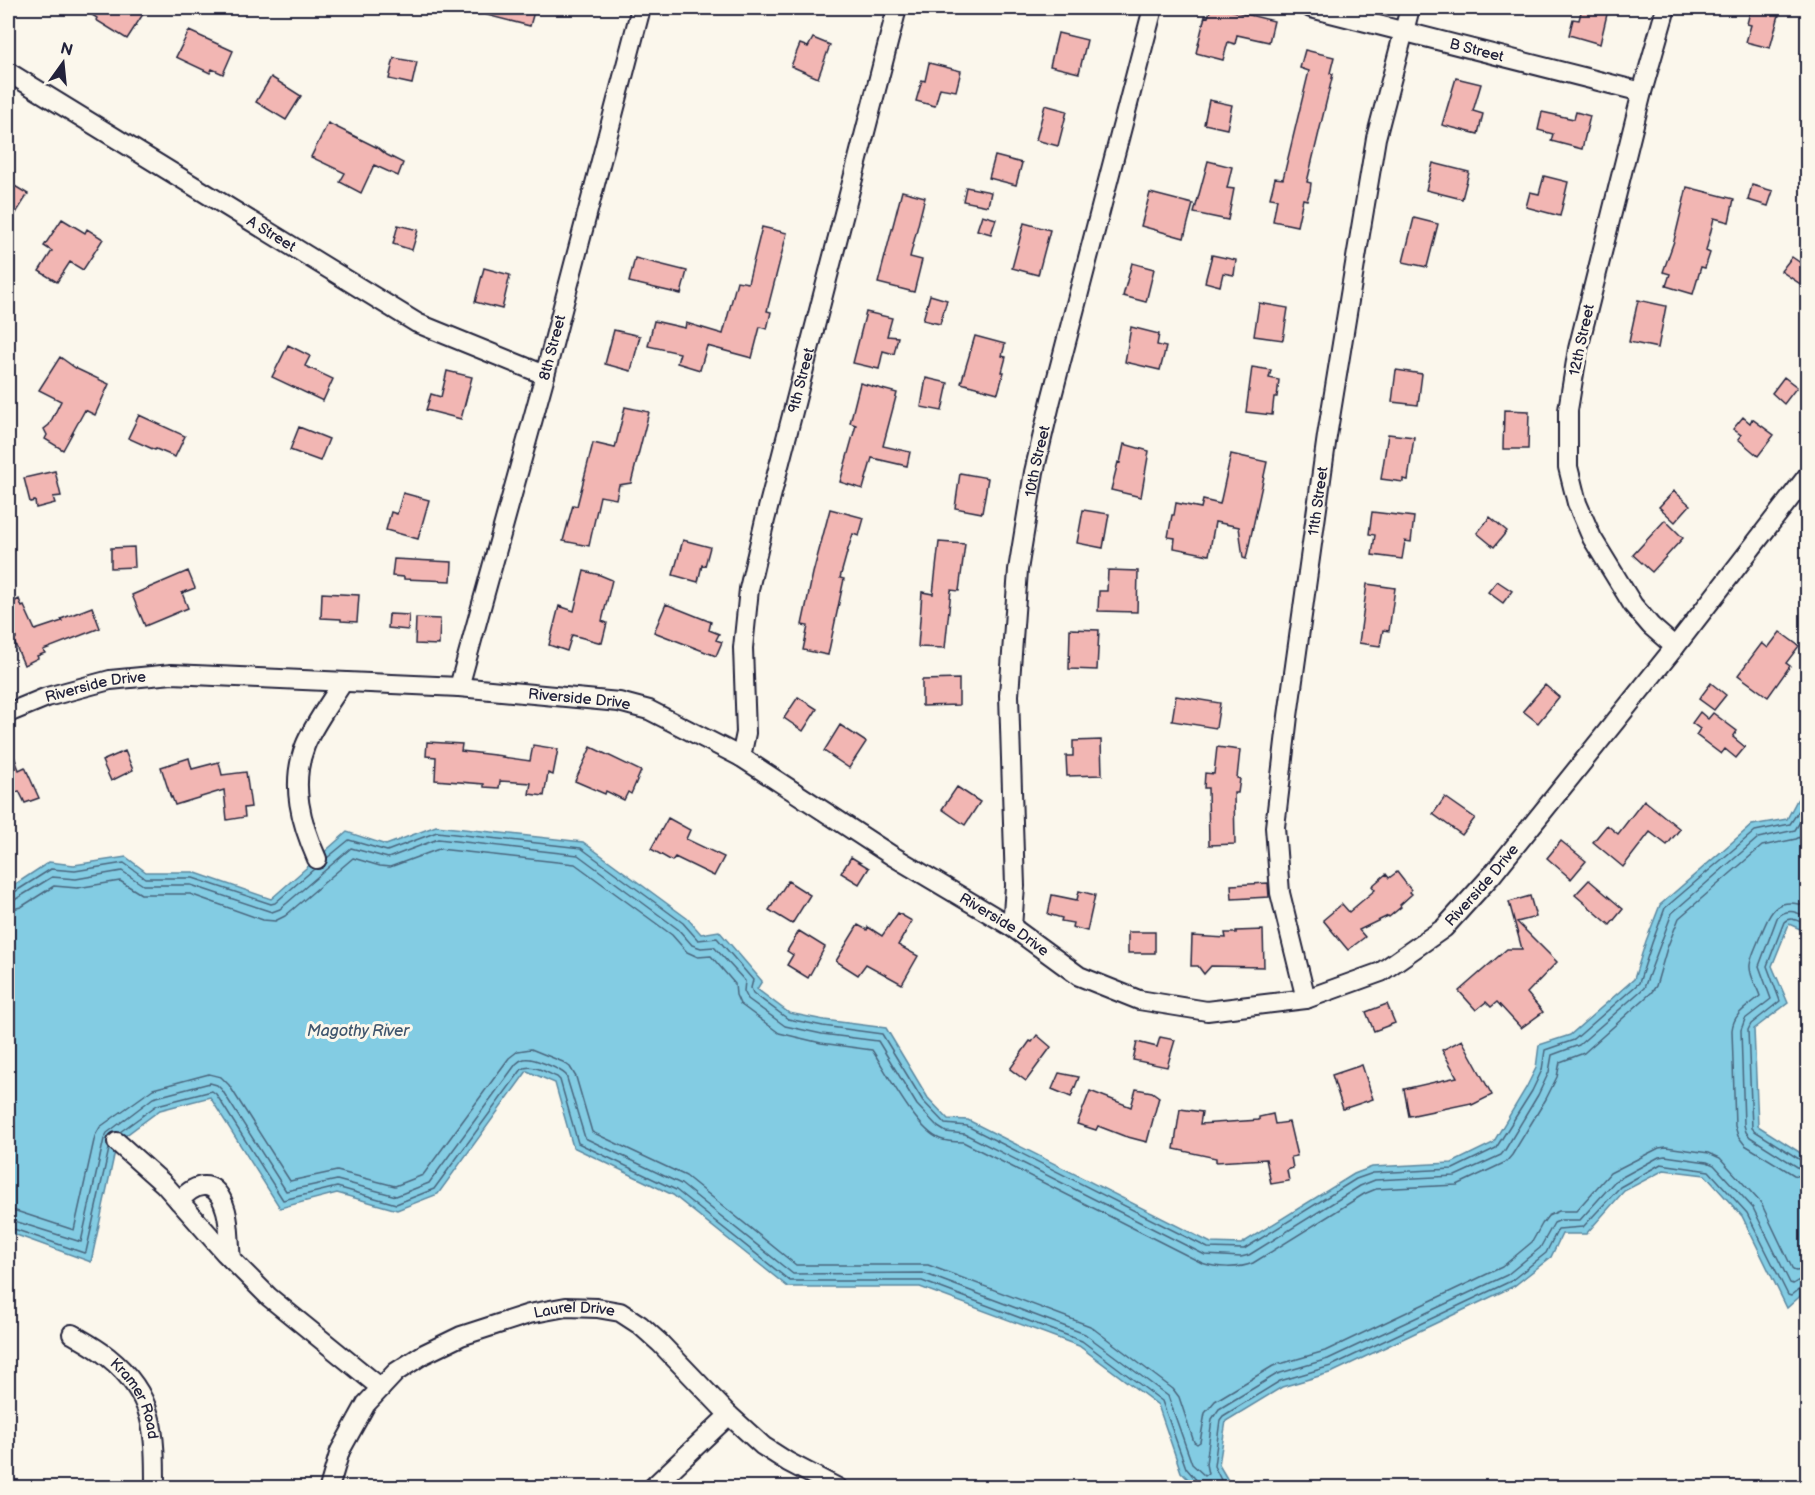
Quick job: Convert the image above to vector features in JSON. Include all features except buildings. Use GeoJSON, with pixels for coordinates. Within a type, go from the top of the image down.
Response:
{"type":"FeatureCollection","features":[{"type":"Feature","properties":{"kind":"street","name":"8th Street"},"geometry":{"type":"LineString","coordinates":[[459,687],[545,375],[641,8]]}},
{"type":"Feature","properties":{"kind":"street","name":"9th Street"},"geometry":{"type":"LineString","coordinates":[[741,757],[746,733],[743,648],[749,588],[897,8]]}},
{"type":"Feature","properties":{"kind":"street","name":"10th Street"},"geometry":{"type":"LineString","coordinates":[[1012,927],[1016,886],[1009,694],[1018,570],[1034,472],[1048,410],[1153,8]]}},
{"type":"Feature","properties":{"kind":"street","name":"B Street"},"geometry":{"type":"LineString","coordinates":[[1311,8],[1642,92]]}},
{"type":"Feature","properties":{"kind":"street","name":"11th Street"},"geometry":{"type":"LineString","coordinates":[[1306,999],[1280,893],[1275,827],[1288,716],[1336,381],[1376,138],[1410,8]]}},
{"type":"Feature","properties":{"kind":"street","name":"12th Street"},"geometry":{"type":"LineString","coordinates":[[1666,8],[1642,92],[1578,349],[1568,410],[1568,467],[1577,503],[1592,538],[1633,605],[1651,626],[1675,647]]}},
{"type":"Feature","properties":{"kind":"street","name":"A Street"},"geometry":{"type":"LineString","coordinates":[[8,72],[417,323],[545,375]]}},
{"type":"Feature","properties":{"kind":"street","name":"Riverside Drive"},"geometry":{"type":"LineString","coordinates":[[8,713],[47,697],[110,680],[172,674],[459,687],[619,702],[649,710],[741,757],[891,855],[1012,927],[1079,976],[1138,1000],[1207,1011],[1306,999],[1381,972],[1444,928],[1492,875],[1675,647],[1808,475]]}},
{"type":"Feature","properties":{"kind":"street"},"geometry":{"type":"LineString","coordinates":[[316,859],[306,835],[299,806],[298,770],[305,744],[343,682]]}},
{"type":"Feature","properties":{"kind":"street"},"geometry":{"type":"LineString","coordinates":[[117,1142],[164,1184],[231,1259],[269,1297],[381,1388]]}},
{"type":"Feature","properties":{"kind":"street"},"geometry":{"type":"LineString","coordinates":[[179,1201],[188,1191],[200,1185],[210,1186],[218,1193],[226,1211],[231,1259]]}},
{"type":"Feature","properties":{"kind":"street","name":"Laurel Drive"},"geometry":{"type":"LineString","coordinates":[[329,1488],[340,1451],[366,1404],[396,1372],[424,1354],[461,1336],[529,1314],[566,1307],[597,1308],[620,1312],[660,1343],[729,1415],[763,1446],[838,1488]]}},
{"type":"Feature","properties":{"kind":"street","name":"Kramer Road"},"geometry":{"type":"LineString","coordinates":[[72,1334],[107,1356],[128,1375],[142,1394],[150,1414],[154,1435],[155,1488]]}},
{"type":"Feature","properties":{"kind":"street"},"geometry":{"type":"LineString","coordinates":[[652,1488],[729,1415]]}},
{"type":"Feature","properties":{"kind":"water","name":"Magothy River"},"geometry":{"type":"Polygon","coordinates":[[[1807,788],[1807,932],[1789,924],[1772,966],[1788,1003],[1754,1029],[1758,1126],[1807,1157],[1807,1290],[1787,1308],[1742,1216],[1705,1175],[1664,1170],[1624,1191],[1586,1234],[1562,1234],[1551,1257],[1514,1286],[1333,1372],[1282,1387],[1226,1421],[1219,1465],[1232,1487],[1196,1487],[1181,1472],[1158,1405],[1079,1346],[920,1287],[788,1287],[673,1195],[573,1147],[555,1083],[527,1071],[438,1194],[397,1210],[337,1193],[280,1208],[210,1097],[160,1110],[117,1142],[91,1262],[8,1232],[8,889],[49,862],[74,865],[126,857],[146,872],[193,872],[271,899],[347,832],[386,845],[436,826],[583,842],[688,919],[701,934],[719,931],[762,981],[757,989],[789,1013],[886,1028],[928,1098],[948,1119],[968,1120],[1211,1243],[1241,1244],[1354,1174],[1372,1167],[1452,1163],[1493,1143],[1536,1068],[1539,1045],[1570,1035],[1634,979],[1660,905],[1752,825],[1787,819],[1797,800],[1807,788]]]}}]}
